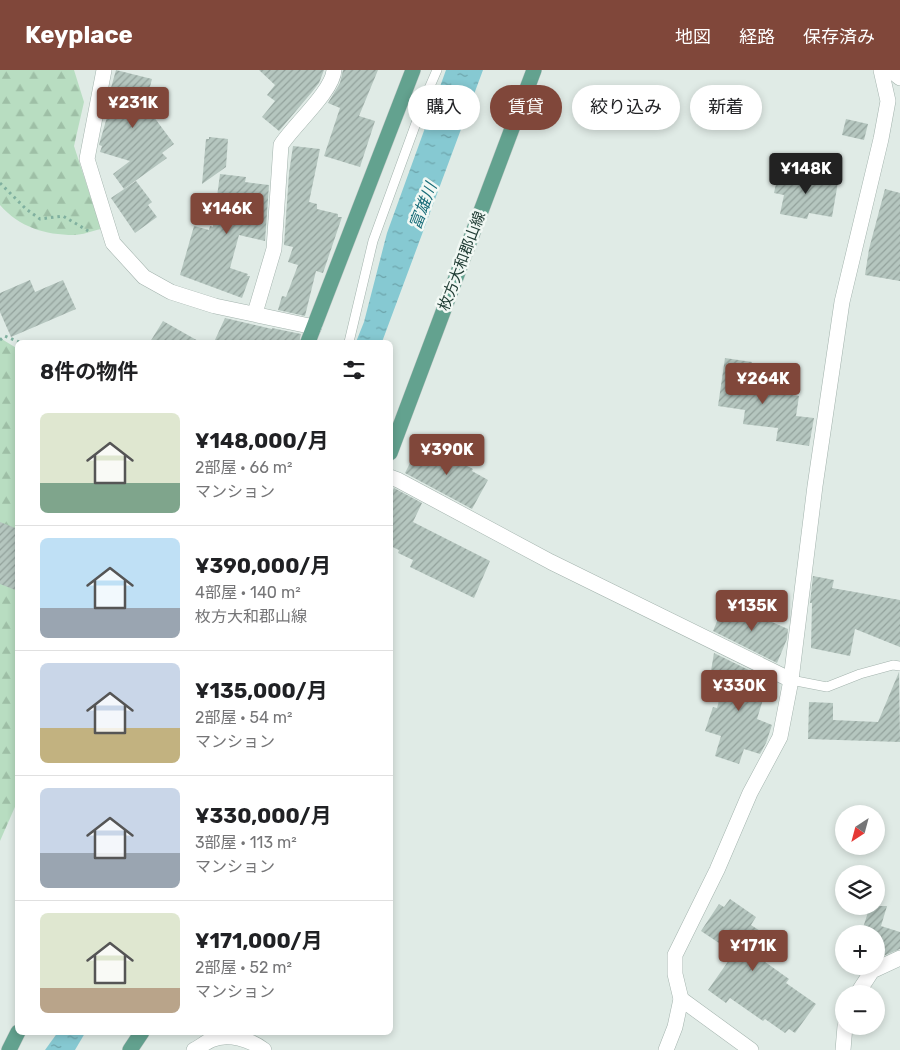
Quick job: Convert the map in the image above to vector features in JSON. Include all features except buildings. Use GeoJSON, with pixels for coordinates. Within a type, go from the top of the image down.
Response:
{"type":"FeatureCollection","features":[{"type":"Feature","properties":{"kind":"main road"},"geometry":{"type":"LineString","coordinates":[[309,340],[413,70]]}},
{"type":"Feature","properties":{"kind":"main road","name":"枚方大和郡山線"},"geometry":{"type":"LineString","coordinates":[[393,445],[534,70]]}},
{"type":"Feature","properties":{"kind":"main road"},"geometry":{"type":"LineString","coordinates":[[9,1050],[16,1035]]}},
{"type":"Feature","properties":{"kind":"main road"},"geometry":{"type":"LineString","coordinates":[[130,1050],[140,1035]]}},
{"type":"Feature","properties":{"kind":"street"},"geometry":{"type":"LineString","coordinates":[[104,70],[87,159],[113,243],[144,277],[171,292],[215,306],[314,327]]}},
{"type":"Feature","properties":{"kind":"street"},"geometry":{"type":"LineString","coordinates":[[255,313],[274,249],[282,145],[289,132],[303,119],[326,88],[334,75],[334,70]]}},
{"type":"Feature","properties":{"kind":"street"},"geometry":{"type":"LineString","coordinates":[[666,1050],[675,1027],[681,998],[675,974],[675,955],[717,870],[750,793],[780,737],[791,680],[815,486],[842,302],[881,139],[888,101],[880,70]]}},
{"type":"Feature","properties":{"kind":"street"},"geometry":{"type":"LineString","coordinates":[[890,70],[900,78]]}},
{"type":"Feature","properties":{"kind":"street"},"geometry":{"type":"LineString","coordinates":[[393,478],[551,562],[791,680]]}},
{"type":"Feature","properties":{"kind":"street"},"geometry":{"type":"LineString","coordinates":[[863,985],[872,971],[900,958]]}},
{"type":"Feature","properties":{"kind":"street"},"geometry":{"type":"LineString","coordinates":[[681,998],[751,1050]]}},
{"type":"Feature","properties":{"kind":"street"},"geometry":{"type":"LineString","coordinates":[[843,1050],[844,1035]]}},
{"type":"Feature","properties":{"kind":"street"},"geometry":{"type":"LineString","coordinates":[[194,1050],[213,1038],[234,1037],[254,1042],[264,1050]]}},
{"type":"Feature","properties":{"kind":"lane"},"geometry":{"type":"LineString","coordinates":[[349,340],[373,241],[437,70]]}},
{"type":"Feature","properties":{"kind":"lane"},"geometry":{"type":"LineString","coordinates":[[791,680],[827,687],[860,674],[893,665],[900,666]]}},
{"type":"Feature","properties":{"kind":"path"},"geometry":{"type":"LineString","coordinates":[[0,184],[26,209],[40,218],[63,216],[113,243]]}},
{"type":"Feature","properties":{"kind":"path"},"geometry":{"type":"LineString","coordinates":[[0,340],[5,336],[15,340]]}},
{"type":"Feature","properties":{"kind":"green space"},"geometry":{"type":"Polygon","coordinates":[[[0,70],[74,70],[84,102],[74,146],[101,229],[74,235],[43,231],[15,219],[0,205],[0,70]]]}},
{"type":"Feature","properties":{"kind":"green space"},"geometry":{"type":"Polygon","coordinates":[[[0,338],[15,347],[15,807],[0,841],[0,338]]]}},
{"type":"Feature","properties":{"kind":"water"},"geometry":{"type":"Polygon","coordinates":[[[446,70],[483,70],[477,85],[441,85],[446,70]]]}},
{"type":"Feature","properties":{"kind":"water","name":"富雄川"},"geometry":{"type":"Polygon","coordinates":[[[424,130],[461,130],[383,340],[357,340],[364,322],[387,233],[424,130]]]}},
{"type":"Feature","properties":{"kind":"water"},"geometry":{"type":"Polygon","coordinates":[[[56,1035],[84,1035],[75,1050],[45,1050],[56,1035]]]}}]}
